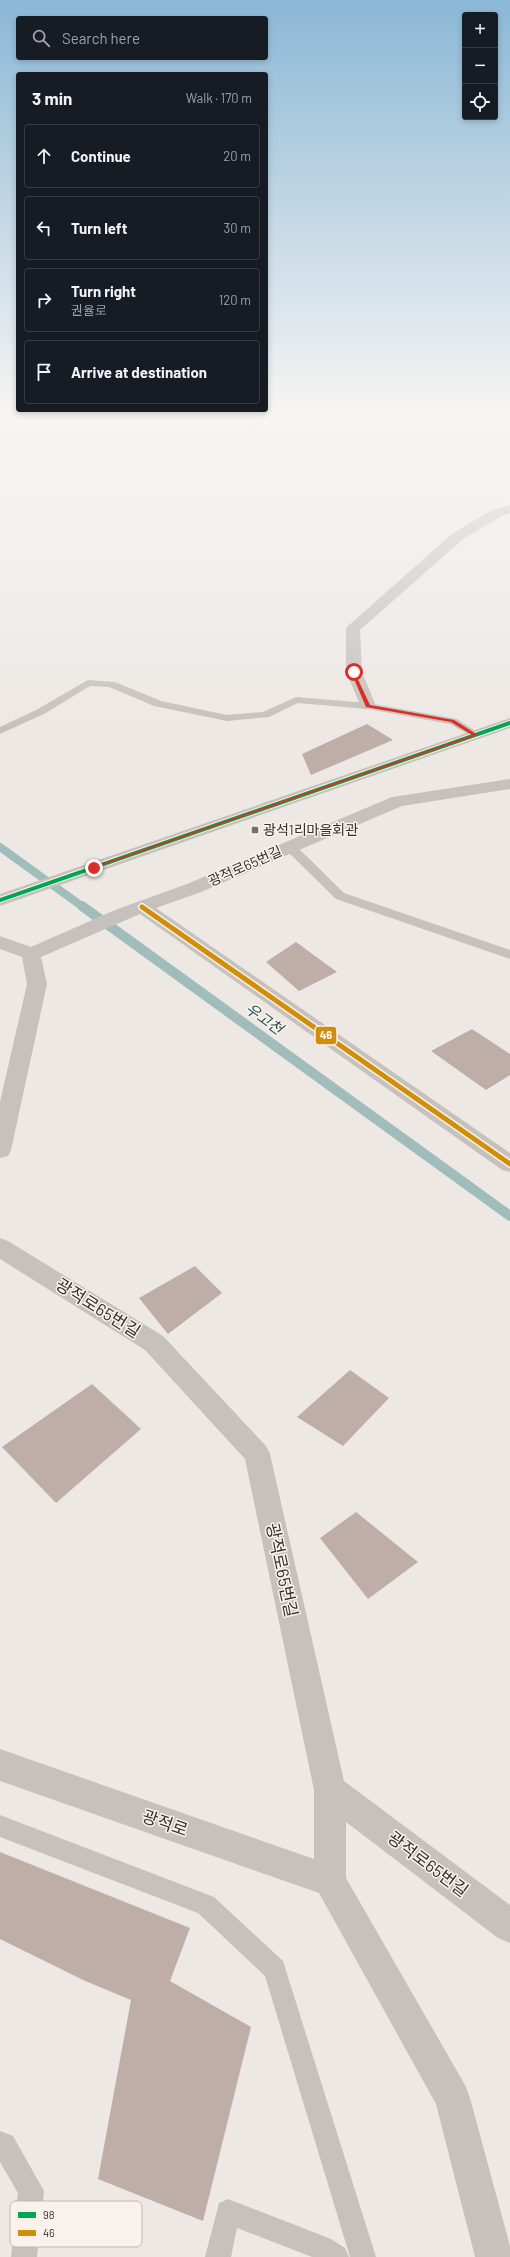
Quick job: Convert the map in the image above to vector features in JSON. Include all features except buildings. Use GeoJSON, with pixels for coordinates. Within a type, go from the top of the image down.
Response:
{"type":"FeatureCollection","features":[{"type":"Feature","properties":{"kind":"street"},"geometry":{"type":"LineString","coordinates":[[368,706],[354,672],[353,629],[458,536],[488,518]]}},
{"type":"Feature","properties":{"kind":"street"},"geometry":{"type":"LineString","coordinates":[[0,900],[510,723]]}},
{"type":"Feature","properties":{"kind":"street","name":"광적로65번길"},"geometry":{"type":"LineString","coordinates":[[31,954],[68,940],[122,914],[194,888],[289,846],[398,801],[510,784]]}},
{"type":"Feature","properties":{"kind":"street"},"geometry":{"type":"LineString","coordinates":[[142,907],[510,1164]]}},
{"type":"Feature","properties":{"kind":"street"},"geometry":{"type":"LineString","coordinates":[[0,942],[31,954],[37,984],[0,1150]]}},
{"type":"Feature","properties":{"kind":"street","name":"광적로65번길"},"geometry":{"type":"LineString","coordinates":[[0,1247],[154,1343],[257,1454],[330,1790],[510,1926]]}},
{"type":"Feature","properties":{"kind":"street","name":"광적로"},"geometry":{"type":"LineString","coordinates":[[0,1764],[330,1881]]}},
{"type":"Feature","properties":{"kind":"street"},"geometry":{"type":"LineString","coordinates":[[330,1790],[330,1881],[452,2098],[494,2257]]}},
{"type":"Feature","properties":{"kind":"lane"},"geometry":{"type":"LineString","coordinates":[[0,731],[40,712],[88,683],[111,684],[158,704],[227,718],[265,715],[296,700],[368,706],[453,721],[475,735]]}},
{"type":"Feature","properties":{"kind":"lane"},"geometry":{"type":"LineString","coordinates":[[289,846],[340,896],[510,955]]}},
{"type":"Feature","properties":{"kind":"lane"},"geometry":{"type":"LineString","coordinates":[[0,1826],[206,1905],[275,1969],[364,2257]]}},
{"type":"Feature","properties":{"kind":"lane"},"geometry":{"type":"LineString","coordinates":[[0,2143],[4,2144],[31,2191],[30,2201]]}},
{"type":"Feature","properties":{"kind":"lane"},"geometry":{"type":"LineString","coordinates":[[218,2257],[228,2212],[322,2248],[336,2257]]}},
{"type":"Feature","properties":{"kind":"lane"},"geometry":{"type":"LineString","coordinates":[[24,2257],[25,2247]]}},
{"type":"Feature","properties":{"kind":"waterway","name":"우고천"},"geometry":{"type":"LineString","coordinates":[[0,847],[83,907]]}},
{"type":"Feature","properties":{"kind":"waterway","name":"우고천"},"geometry":{"type":"LineString","coordinates":[[82,906],[510,1216]]}},
{"type":"Feature","properties":{"kind":"transit line","name":"98"},"geometry":{"type":"LineString","coordinates":[[0,900],[510,723]]}},
{"type":"Feature","properties":{"kind":"transit line","name":"46"},"geometry":{"type":"LineString","coordinates":[[142,907],[510,1164]]}},
{"type":"Feature","properties":{"kind":"place","name":"광석1리마을회관"},"geometry":{"type":"Point","coordinates":[255,830]}},
{"type":"Feature","properties":{"kind":"route"},"geometry":{"type":"LineString","coordinates":[[94,868],[475,735],[453,721],[368,706],[354,672]]}}]}
